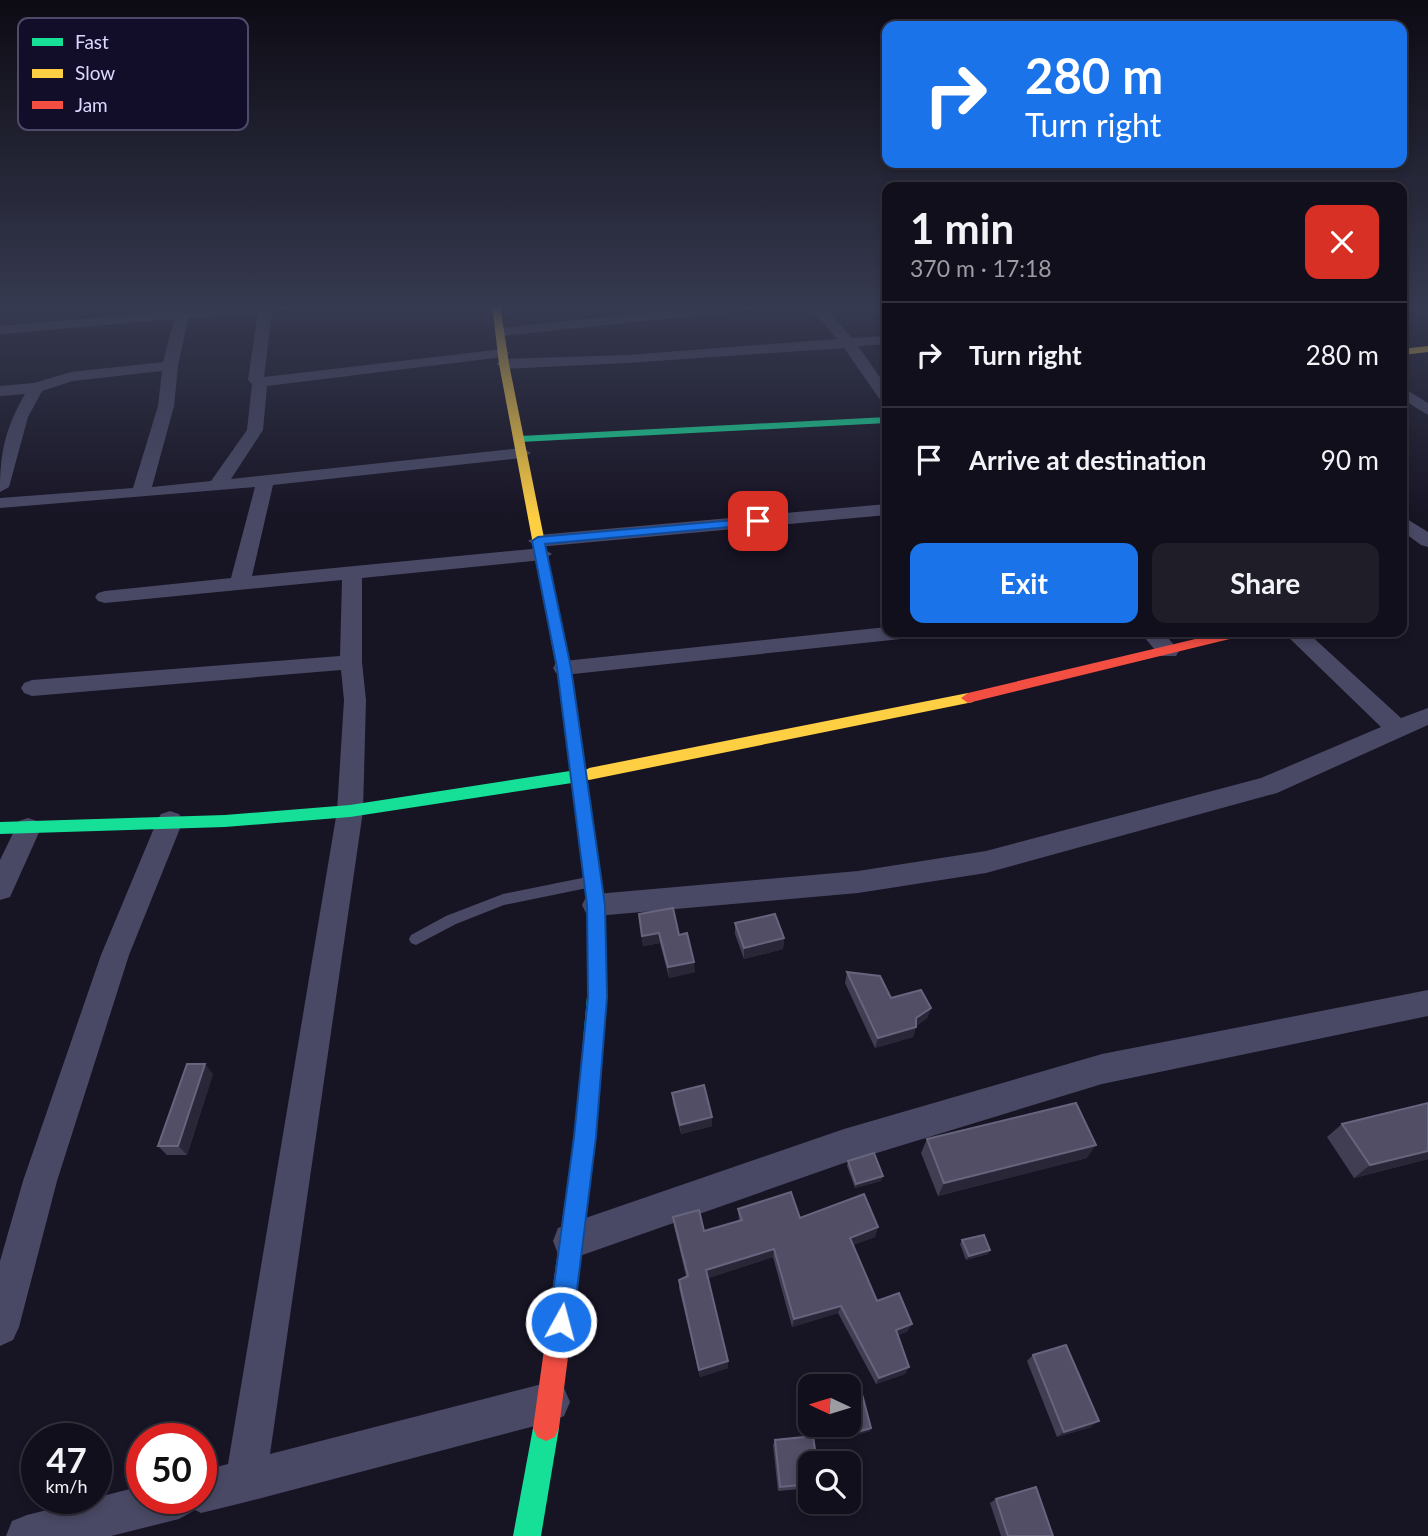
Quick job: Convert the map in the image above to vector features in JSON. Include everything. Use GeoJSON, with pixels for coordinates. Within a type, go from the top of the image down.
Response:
{"type":"FeatureCollection","features":[{"type":"Feature","properties":{"kind":"street"},"geometry":{"type":"LineString","coordinates":[[0,391],[36,388],[83,376]]}},
{"type":"Feature","properties":{"kind":"street"},"geometry":{"type":"LineString","coordinates":[[141,494],[166,406],[169,376]]}},
{"type":"Feature","properties":{"kind":"street"},"geometry":{"type":"LineString","coordinates":[[257,376],[256,380],[260,382],[327,376]]}},
{"type":"Feature","properties":{"kind":"street"},"geometry":{"type":"LineString","coordinates":[[507,376],[564,668],[594,893],[597,997],[585,1137],[550,1402],[527,1536]]}},
{"type":"Feature","properties":{"kind":"street"},"geometry":{"type":"LineString","coordinates":[[871,376],[882,391]]}},
{"type":"Feature","properties":{"kind":"street"},"geometry":{"type":"LineString","coordinates":[[217,486],[255,430],[260,382]]}},
{"type":"Feature","properties":{"kind":"street"},"geometry":{"type":"LineString","coordinates":[[0,486],[20,417],[36,388]]}},
{"type":"Feature","properties":{"kind":"street"},"geometry":{"type":"LineString","coordinates":[[1407,395],[1428,410]]}},
{"type":"Feature","properties":{"kind":"street"},"geometry":{"type":"LineString","coordinates":[[0,503],[141,494],[265,481],[521,446],[882,421]]}},
{"type":"Feature","properties":{"kind":"street"},"geometry":{"type":"LineString","coordinates":[[240,584],[265,481]]}},
{"type":"Feature","properties":{"kind":"street"},"geometry":{"type":"LineString","coordinates":[[105,597],[352,572],[882,510]]}},
{"type":"Feature","properties":{"kind":"street"},"geometry":{"type":"LineString","coordinates":[[1407,526],[1428,541]]}},
{"type":"Feature","properties":{"kind":"street"},"geometry":{"type":"LineString","coordinates":[[246,1481],[350,811],[355,700],[351,662],[352,572]]}},
{"type":"Feature","properties":{"kind":"street"},"geometry":{"type":"LineString","coordinates":[[564,668],[882,634]]}},
{"type":"Feature","properties":{"kind":"street"},"geometry":{"type":"LineString","coordinates":[[1155,637],[1168,651]]}},
{"type":"Feature","properties":{"kind":"street"},"geometry":{"type":"LineString","coordinates":[[0,828],[225,821],[350,811],[579,776],[1022,687],[1223,637]]}},
{"type":"Feature","properties":{"kind":"street"},"geometry":{"type":"LineString","coordinates":[[1299,637],[1398,729]]}},
{"type":"Feature","properties":{"kind":"street"},"geometry":{"type":"LineString","coordinates":[[32,688],[351,662]]}},
{"type":"Feature","properties":{"kind":"street"},"geometry":{"type":"LineString","coordinates":[[594,893],[858,882],[986,862],[1268,786],[1428,716]]}},
{"type":"Feature","properties":{"kind":"street"},"geometry":{"type":"LineString","coordinates":[[0,1327],[40,1181],[115,955],[170,821]]}},
{"type":"Feature","properties":{"kind":"street"},"geometry":{"type":"LineString","coordinates":[[0,889],[28,828]]}},
{"type":"Feature","properties":{"kind":"street"},"geometry":{"type":"LineString","coordinates":[[571,1241],[844,1146],[1102,1069],[1428,1003]]}},
{"type":"Feature","properties":{"kind":"street"},"geometry":{"type":"LineString","coordinates":[[217,1488],[550,1402]]}},
{"type":"Feature","properties":{"kind":"street"},"geometry":{"type":"LineString","coordinates":[[27,1536],[126,1511]]}},
{"type":"Feature","properties":{"kind":"lane"},"geometry":{"type":"LineString","coordinates":[[416,939],[451,920],[503,900],[594,893]]}},
{"type":"Feature","properties":{"kind":"building"},"geometry":{"type":"Polygon","coordinates":[[[673,908],[679,935],[687,933],[694,962],[668,967],[659,933],[642,936],[639,914],[673,908]]]}},
{"type":"Feature","properties":{"kind":"building"},"geometry":{"type":"Polygon","coordinates":[[[775,914],[784,938],[744,948],[735,923],[775,914]]]}},
{"type":"Feature","properties":{"kind":"building"},"geometry":{"type":"Polygon","coordinates":[[[847,972],[880,976],[891,998],[921,990],[931,1008],[916,1018],[916,1027],[878,1038],[847,972]]]}},
{"type":"Feature","properties":{"kind":"building"},"geometry":{"type":"Polygon","coordinates":[[[187,1064],[205,1064],[178,1146],[158,1146],[187,1064]]]}},
{"type":"Feature","properties":{"kind":"building"},"geometry":{"type":"Polygon","coordinates":[[[704,1085],[712,1117],[680,1125],[672,1093],[704,1085]]]}},
{"type":"Feature","properties":{"kind":"building"},"geometry":{"type":"Polygon","coordinates":[[[1076,1103],[1096,1145],[944,1183],[927,1139],[1076,1103]]]}},
{"type":"Feature","properties":{"kind":"building"},"geometry":{"type":"Polygon","coordinates":[[[1428,1103],[1428,1151],[1370,1165],[1342,1124],[1428,1103]]]}},
{"type":"Feature","properties":{"kind":"building"},"geometry":{"type":"Polygon","coordinates":[[[874,1153],[883,1176],[856,1184],[848,1161],[874,1153]]]}},
{"type":"Feature","properties":{"kind":"building"},"geometry":{"type":"Polygon","coordinates":[[[791,1192],[800,1218],[864,1194],[878,1227],[850,1238],[877,1301],[899,1293],[912,1324],[896,1330],[909,1367],[879,1378],[841,1306],[794,1319],[774,1249],[706,1270],[728,1361],[699,1370],[679,1280],[688,1276],[673,1217],[699,1210],[704,1231],[742,1220],[738,1209],[791,1192]]]}},
{"type":"Feature","properties":{"kind":"building"},"geometry":{"type":"Polygon","coordinates":[[[984,1235],[990,1250],[969,1256],[962,1240],[984,1235]]]}},
{"type":"Feature","properties":{"kind":"building"},"geometry":{"type":"Polygon","coordinates":[[[1066,1345],[1099,1421],[1064,1432],[1033,1355],[1066,1345]]]}},
{"type":"Feature","properties":{"kind":"building"},"geometry":{"type":"Polygon","coordinates":[[[861,1390],[871,1428],[861,1431],[861,1390]]]}},
{"type":"Feature","properties":{"kind":"building"},"geometry":{"type":"Polygon","coordinates":[[[813,1437],[815,1451],[798,1451],[798,1485],[780,1487],[775,1440],[813,1437]]]}},
{"type":"Feature","properties":{"kind":"building"},"geometry":{"type":"Polygon","coordinates":[[[1036,1487],[1053,1536],[1008,1536],[996,1499],[1036,1487]]]}},
{"type":"Feature","properties":{"kind":"traffic: fast"},"geometry":{"type":"LineString","coordinates":[[520,439],[882,420]]}},
{"type":"Feature","properties":{"kind":"traffic: fast"},"geometry":{"type":"LineString","coordinates":[[566,682],[596,905],[597,997],[593,1042]]}},
{"type":"Feature","properties":{"kind":"traffic: fast"},"geometry":{"type":"LineString","coordinates":[[0,828],[225,821],[350,811],[589,774]]}},
{"type":"Feature","properties":{"kind":"traffic: fast"},"geometry":{"type":"LineString","coordinates":[[527,1536],[546,1428]]}},
{"type":"Feature","properties":{"kind":"traffic: slow"},"geometry":{"type":"LineString","coordinates":[[506,376],[566,682]]}},
{"type":"Feature","properties":{"kind":"traffic: slow"},"geometry":{"type":"LineString","coordinates":[[589,774],[968,698]]}},
{"type":"Feature","properties":{"kind":"traffic: jam"},"geometry":{"type":"LineString","coordinates":[[968,698],[1221,637]]}},
{"type":"Feature","properties":{"kind":"traffic: jam"},"geometry":{"type":"LineString","coordinates":[[546,1428],[585,1137],[593,1042]]}},
{"type":"Feature","properties":{"kind":"route"},"geometry":{"type":"LineString","coordinates":[[561,1322],[585,1137],[597,997],[596,905],[564,668],[538,541],[758,521]]}}]}
